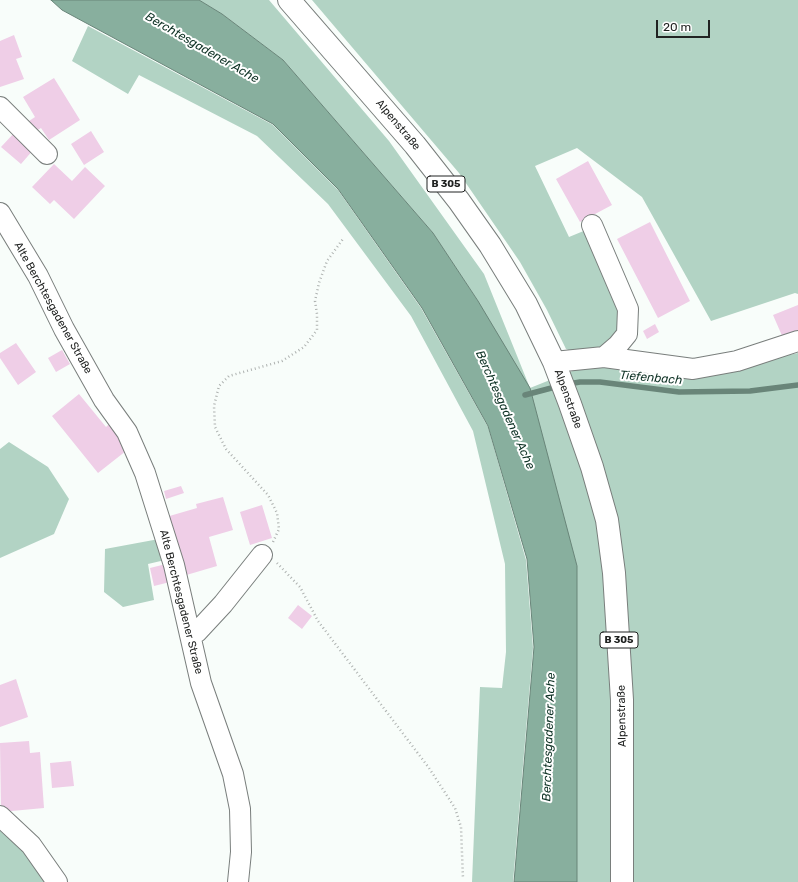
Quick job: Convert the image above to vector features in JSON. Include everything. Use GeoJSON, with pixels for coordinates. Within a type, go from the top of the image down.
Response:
{"type":"FeatureCollection","features":[{"type":"Feature","properties":{"kind":"main road","name":"Alpenstraße"},"geometry":{"type":"LineString","coordinates":[[289,0],[415,145],[459,201],[490,245],[526,304],[555,365],[570,404],[592,467],[606,520],[614,573],[622,700],[622,882]]}},
{"type":"Feature","properties":{"kind":"street"},"geometry":{"type":"LineString","coordinates":[[0,107],[48,154]]}},
{"type":"Feature","properties":{"kind":"street","name":"Alte Berchtesgadener Straße"},"geometry":{"type":"LineString","coordinates":[[0,213],[38,276],[64,329],[93,380],[127,432],[145,473],[174,564],[201,683],[233,774],[240,809],[241,852],[238,882]]}},
{"type":"Feature","properties":{"kind":"street"},"geometry":{"type":"LineString","coordinates":[[592,226],[628,309],[627,334],[618,345],[604,357]]}},
{"type":"Feature","properties":{"kind":"street"},"geometry":{"type":"LineString","coordinates":[[555,365],[604,357],[693,369],[737,361],[798,341]]}},
{"type":"Feature","properties":{"kind":"street"},"geometry":{"type":"LineString","coordinates":[[190,635],[197,632],[223,604],[262,555]]}},
{"type":"Feature","properties":{"kind":"street"},"geometry":{"type":"LineString","coordinates":[[0,816],[31,845],[57,882]]}},
{"type":"Feature","properties":{"kind":"path"},"geometry":{"type":"LineString","coordinates":[[343,238],[327,261],[319,283],[315,301],[317,330],[304,347],[282,361],[229,376],[219,386],[214,406],[215,426],[226,449],[268,495],[277,513],[279,529],[275,540],[262,555],[280,564],[300,587],[318,621],[429,768],[455,808],[461,827],[463,879]]}},
{"type":"Feature","properties":{"kind":"shaded area"},"geometry":{"type":"Polygon","coordinates":[[[199,0],[269,0],[389,141],[484,274],[530,388],[590,364],[736,367],[798,353],[798,882],[577,882],[577,566],[478,301],[433,233],[283,60],[222,14],[199,0]]]}},
{"type":"Feature","properties":{"kind":"shaded area"},"geometry":{"type":"Polygon","coordinates":[[[312,0],[798,0],[798,294],[795,293],[711,321],[642,197],[577,148],[535,166],[569,237],[586,230],[620,304],[622,323],[607,347],[576,353],[566,349],[547,310],[520,262],[459,173],[312,0]]]}},
{"type":"Feature","properties":{"kind":"shaded area"},"geometry":{"type":"Polygon","coordinates":[[[88,26],[273,125],[338,190],[421,308],[488,427],[526,560],[533,648],[513,882],[472,882],[480,687],[502,688],[506,652],[505,564],[473,431],[411,316],[328,204],[257,136],[139,75],[128,94],[72,61],[88,26]]]}},
{"type":"Feature","properties":{"kind":"shaded area"},"geometry":{"type":"Polygon","coordinates":[[[9,442],[48,467],[69,499],[54,534],[0,558],[0,449],[9,442]]]}},
{"type":"Feature","properties":{"kind":"shaded area"},"geometry":{"type":"Polygon","coordinates":[[[159,539],[165,560],[148,564],[154,600],[123,607],[104,592],[105,549],[159,539]]]}},
{"type":"Feature","properties":{"kind":"shaded area"},"geometry":{"type":"Polygon","coordinates":[[[0,823],[51,882],[0,882],[0,823]]]}},
{"type":"Feature","properties":{"kind":"water","name":"Berchtesgadener Ache"},"geometry":{"type":"Polygon","coordinates":[[[51,0],[199,0],[222,14],[283,60],[433,233],[478,301],[530,388],[577,566],[577,882],[514,882],[534,647],[527,559],[488,426],[422,308],[338,189],[273,124],[62,10],[51,0]]]}},
{"type":"Feature","properties":{"kind":"building"},"geometry":{"type":"Polygon","coordinates":[[[14,35],[22,57],[16,59],[24,79],[0,87],[0,41],[14,35]]]}},
{"type":"Feature","properties":{"kind":"building"},"geometry":{"type":"Polygon","coordinates":[[[54,78],[80,120],[49,140],[41,128],[36,131],[29,121],[35,117],[23,97],[54,78]]]}},
{"type":"Feature","properties":{"kind":"building"},"geometry":{"type":"Polygon","coordinates":[[[91,131],[104,152],[84,165],[71,144],[91,131]]]}},
{"type":"Feature","properties":{"kind":"building"},"geometry":{"type":"Polygon","coordinates":[[[15,132],[34,149],[21,164],[1,147],[15,132]]]}},
{"type":"Feature","properties":{"kind":"building"},"geometry":{"type":"Polygon","coordinates":[[[588,161],[612,205],[580,222],[556,179],[588,161]]]}},
{"type":"Feature","properties":{"kind":"building"},"geometry":{"type":"Polygon","coordinates":[[[54,164],[72,181],[85,167],[105,186],[74,219],[54,200],[50,204],[32,187],[54,164]]]}},
{"type":"Feature","properties":{"kind":"building"},"geometry":{"type":"Polygon","coordinates":[[[650,222],[690,301],[658,318],[617,239],[650,222]]]}},
{"type":"Feature","properties":{"kind":"building"},"geometry":{"type":"Polygon","coordinates":[[[798,305],[798,332],[783,338],[773,315],[798,305]]]}},
{"type":"Feature","properties":{"kind":"building"},"geometry":{"type":"Polygon","coordinates":[[[655,324],[659,332],[647,339],[643,331],[655,324]]]}},
{"type":"Feature","properties":{"kind":"building"},"geometry":{"type":"Polygon","coordinates":[[[16,343],[36,372],[18,385],[0,358],[0,353],[16,343]]]}},
{"type":"Feature","properties":{"kind":"building"},"geometry":{"type":"Polygon","coordinates":[[[62,350],[70,364],[56,372],[48,358],[62,350]]]}},
{"type":"Feature","properties":{"kind":"building"},"geometry":{"type":"Polygon","coordinates":[[[79,394],[106,427],[111,422],[131,447],[98,473],[52,416],[79,394]]]}},
{"type":"Feature","properties":{"kind":"building"},"geometry":{"type":"Polygon","coordinates":[[[181,486],[184,493],[166,499],[164,491],[181,486]]]}},
{"type":"Feature","properties":{"kind":"building"},"geometry":{"type":"Polygon","coordinates":[[[223,497],[233,530],[209,537],[217,566],[183,576],[166,517],[197,508],[196,504],[223,497]]]}},
{"type":"Feature","properties":{"kind":"building"},"geometry":{"type":"Polygon","coordinates":[[[262,505],[272,538],[250,545],[240,512],[262,505]]]}},
{"type":"Feature","properties":{"kind":"building"},"geometry":{"type":"Polygon","coordinates":[[[166,564],[170,582],[154,586],[150,568],[166,564]]]}},
{"type":"Feature","properties":{"kind":"building"},"geometry":{"type":"Polygon","coordinates":[[[298,605],[312,616],[302,629],[288,618],[298,605]]]}},
{"type":"Feature","properties":{"kind":"building"},"geometry":{"type":"Polygon","coordinates":[[[16,679],[28,717],[0,727],[0,685],[16,679]]]}},
{"type":"Feature","properties":{"kind":"building"},"geometry":{"type":"Polygon","coordinates":[[[29,741],[30,753],[40,752],[44,808],[1,812],[0,743],[29,741]]]}},
{"type":"Feature","properties":{"kind":"building"},"geometry":{"type":"Polygon","coordinates":[[[71,761],[74,786],[52,788],[50,763],[71,761]]]}},
{"type":"Feature","properties":{"kind":"waterway","name":"Tiefenbach"},"geometry":{"type":"LineString","coordinates":[[568,384],[580,382],[600,382],[679,392],[750,391],[798,385]]}},
{"type":"Feature","properties":{"kind":"waterway","name":"Tiefenbach"},"geometry":{"type":"LineString","coordinates":[[525,395],[559,386]]}}]}
